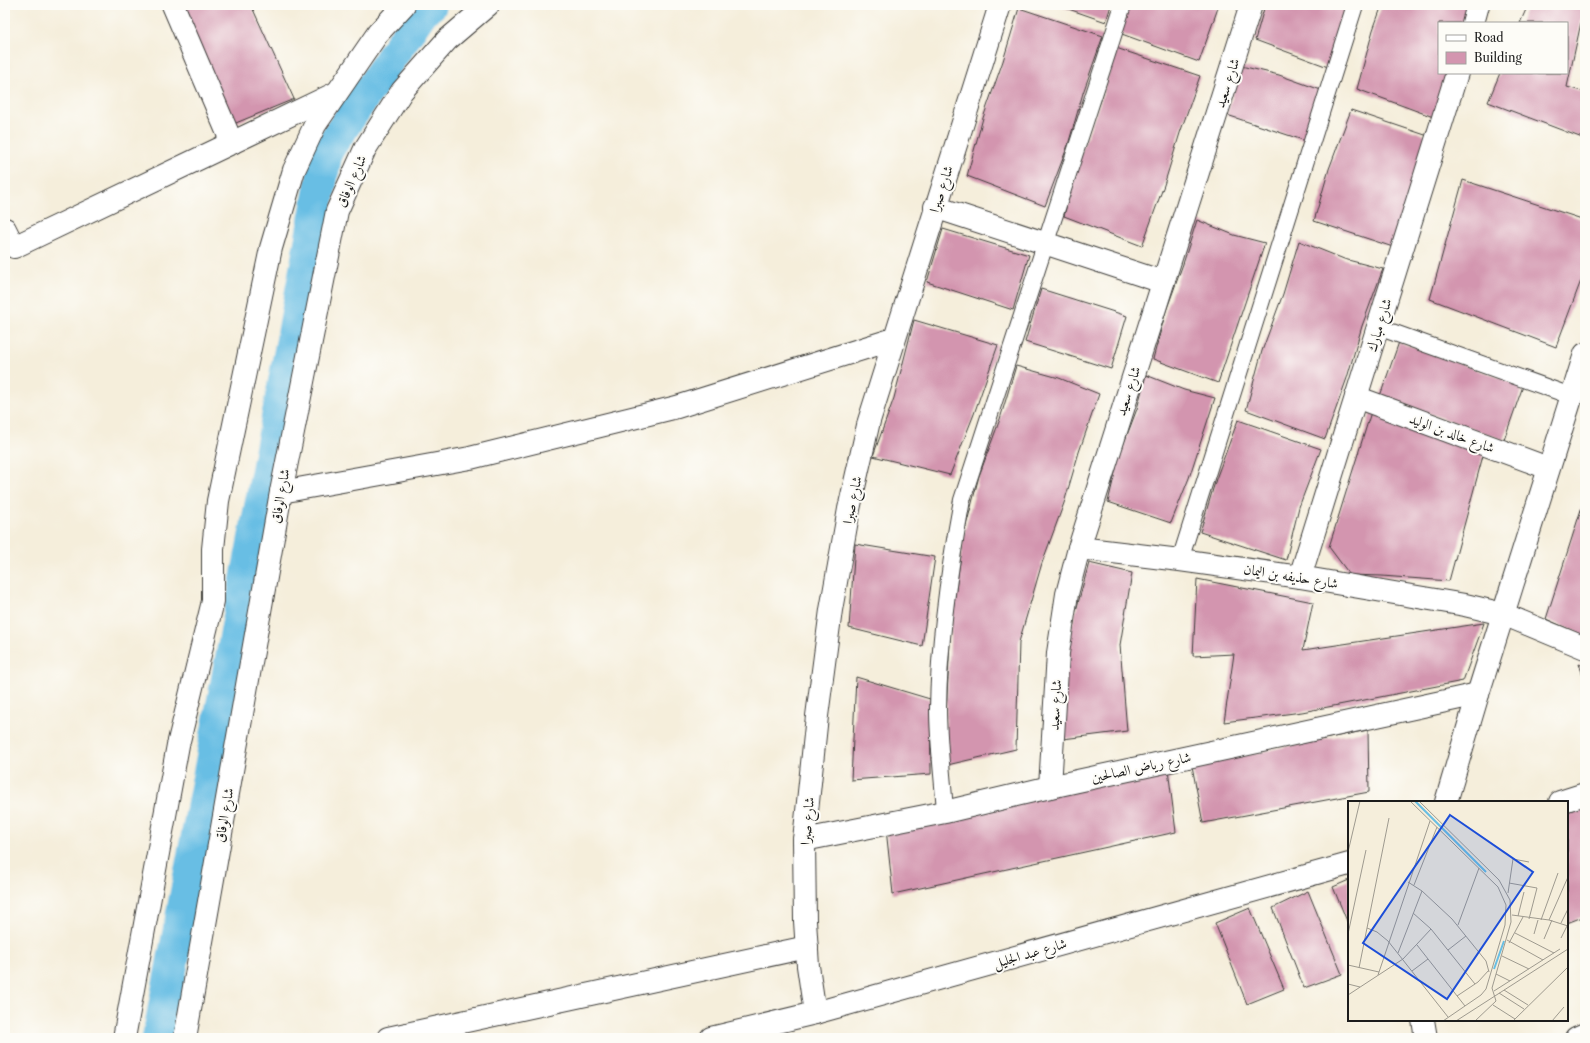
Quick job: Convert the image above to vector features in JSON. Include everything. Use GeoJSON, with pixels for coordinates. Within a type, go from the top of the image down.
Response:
{"type":"FeatureCollection","features":[{"type":"Feature","properties":{"kind":"street"},"geometry":{"type":"LineString","coordinates":[[173,5],[232,143]]}},
{"type":"Feature","properties":{"kind":"street"},"geometry":{"type":"LineString","coordinates":[[124,1038],[178,745],[213,601],[213,549],[218,501],[271,248],[294,170],[315,125],[378,33],[404,5]]}},
{"type":"Feature","properties":{"kind":"street","name":"شارع الوفاق"},"geometry":{"type":"LineString","coordinates":[[185,1038],[281,492],[337,211],[365,149],[402,91],[447,40],[488,5]]}},
{"type":"Feature","properties":{"kind":"street","name":"شارع صبرا"},"geometry":{"type":"LineString","coordinates":[[814,1013],[806,947],[803,879],[804,840],[817,716],[832,602],[869,421],[1000,5]]}},
{"type":"Feature","properties":{"kind":"street","name":"شارع سعيد"},"geometry":{"type":"LineString","coordinates":[[1050,787],[1058,653],[1067,594],[1079,548],[1251,5]]}},
{"type":"Feature","properties":{"kind":"street"},"geometry":{"type":"LineString","coordinates":[[1473,22],[1478,5]]}},
{"type":"Feature","properties":{"kind":"street","name":"شارع مبارك"},"geometry":{"type":"LineString","coordinates":[[1300,577],[1457,74]]}},
{"type":"Feature","properties":{"kind":"street"},"geometry":{"type":"LineString","coordinates":[[5,229],[14,247],[336,93]]}},
{"type":"Feature","properties":{"kind":"street"},"geometry":{"type":"LineString","coordinates":[[936,206],[1163,282]]}},
{"type":"Feature","properties":{"kind":"street"},"geometry":{"type":"LineString","coordinates":[[281,492],[470,458],[676,407],[894,339]]}},
{"type":"Feature","properties":{"kind":"street"},"geometry":{"type":"LineString","coordinates":[[1446,801],[1548,468],[1585,354]]}},
{"type":"Feature","properties":{"kind":"street","name":"شارع خالد بن الوليد"},"geometry":{"type":"LineString","coordinates":[[1356,397],[1548,468]]}},
{"type":"Feature","properties":{"kind":"street","name":"شارع حذيفه بن اليمان"},"geometry":{"type":"LineString","coordinates":[[1079,548],[1180,560],[1300,577],[1465,605],[1503,614],[1585,648]]}},
{"type":"Feature","properties":{"kind":"street","name":"شارع رياض الصالحين"},"geometry":{"type":"LineString","coordinates":[[804,840],[945,812],[1050,787],[1478,694]]}},
{"type":"Feature","properties":{"kind":"street"},"geometry":{"type":"LineString","coordinates":[[1563,801],[1585,794]]}},
{"type":"Feature","properties":{"kind":"street","name":"شارع عبد الجليل"},"geometry":{"type":"LineString","coordinates":[[711,1038],[814,1013],[1348,864]]}},
{"type":"Feature","properties":{"kind":"street"},"geometry":{"type":"LineString","coordinates":[[388,1038],[806,947]]}},
{"type":"Feature","properties":{"kind":"street"},"geometry":{"type":"LineString","coordinates":[[1423,1021],[1426,1038]]}},
{"type":"Feature","properties":{"kind":"street"},"geometry":{"type":"LineString","coordinates":[[1576,1038],[1585,1034]]}},
{"type":"Feature","properties":{"kind":"lane"},"geometry":{"type":"LineString","coordinates":[[945,812],[938,710],[942,633],[950,566],[962,500],[1123,5]]}},
{"type":"Feature","properties":{"kind":"lane"},"geometry":{"type":"LineString","coordinates":[[1180,560],[1355,5]]}},
{"type":"Feature","properties":{"kind":"lane"},"geometry":{"type":"LineString","coordinates":[[1378,327],[1571,396]]}},
{"type":"Feature","properties":{"kind":"building"},"geometry":{"type":"Polygon","coordinates":[[[192,5],[251,5],[294,99],[231,125],[179,10],[192,5]]]}},
{"type":"Feature","properties":{"kind":"building"},"geometry":{"type":"Polygon","coordinates":[[[1057,5],[1111,5],[1106,22],[1057,5]]]}},
{"type":"Feature","properties":{"kind":"building"},"geometry":{"type":"Polygon","coordinates":[[[1127,5],[1219,5],[1199,62],[1119,33],[1127,5]]]}},
{"type":"Feature","properties":{"kind":"building"},"geometry":{"type":"Polygon","coordinates":[[[1265,5],[1350,5],[1328,67],[1255,40],[1265,5]]]}},
{"type":"Feature","properties":{"kind":"building"},"geometry":{"type":"Polygon","coordinates":[[[1382,5],[1473,5],[1468,22],[1438,22],[1438,74],[1452,74],[1436,118],[1357,89],[1373,30],[1382,5]]]}},
{"type":"Feature","properties":{"kind":"building"},"geometry":{"type":"Polygon","coordinates":[[[1528,5],[1585,5],[1585,20],[1582,18],[1567,87],[1585,92],[1585,139],[1488,102],[1500,74],[1568,74],[1568,22],[1520,22],[1528,5]]]}},
{"type":"Feature","properties":{"kind":"building"},"geometry":{"type":"Polygon","coordinates":[[[1019,8],[1103,36],[1083,93],[1068,145],[1045,206],[967,176],[983,118],[1003,61],[1019,8]]]}},
{"type":"Feature","properties":{"kind":"building"},"geometry":{"type":"Polygon","coordinates":[[[1116,48],[1200,76],[1142,246],[1064,216],[1079,158],[1101,100],[1116,48]]]}},
{"type":"Feature","properties":{"kind":"building"},"geometry":{"type":"Polygon","coordinates":[[[1241,66],[1279,75],[1321,90],[1306,141],[1227,115],[1241,66]]]}},
{"type":"Feature","properties":{"kind":"building"},"geometry":{"type":"Polygon","coordinates":[[[1351,110],[1434,138],[1399,249],[1314,221],[1329,169],[1351,110]]]}},
{"type":"Feature","properties":{"kind":"building"},"geometry":{"type":"Polygon","coordinates":[[[1463,180],[1585,220],[1585,270],[1556,347],[1430,299],[1463,180]]]}},
{"type":"Feature","properties":{"kind":"building"},"geometry":{"type":"Polygon","coordinates":[[[1197,220],[1234,235],[1265,243],[1218,383],[1153,359],[1166,311],[1197,220]]]}},
{"type":"Feature","properties":{"kind":"building"},"geometry":{"type":"Polygon","coordinates":[[[943,229],[1029,255],[1013,310],[927,282],[943,229]]]}},
{"type":"Feature","properties":{"kind":"building"},"geometry":{"type":"Polygon","coordinates":[[[1299,241],[1344,259],[1383,269],[1362,326],[1347,378],[1325,439],[1246,410],[1262,351],[1283,294],[1299,241]]]}},
{"type":"Feature","properties":{"kind":"building"},"geometry":{"type":"Polygon","coordinates":[[[1041,289],[1127,316],[1111,369],[1025,342],[1041,289]]]}},
{"type":"Feature","properties":{"kind":"building"},"geometry":{"type":"Polygon","coordinates":[[[914,320],[998,345],[974,414],[950,475],[873,456],[894,398],[914,320]]]}},
{"type":"Feature","properties":{"kind":"building"},"geometry":{"type":"Polygon","coordinates":[[[1399,342],[1523,386],[1504,440],[1380,396],[1399,342]]]}},
{"type":"Feature","properties":{"kind":"building"},"geometry":{"type":"Polygon","coordinates":[[[1016,366],[1059,378],[1099,394],[1079,452],[1064,503],[1042,563],[1019,642],[1016,749],[943,766],[951,624],[964,534],[979,476],[1000,419],[1016,366]]]}},
{"type":"Feature","properties":{"kind":"building"},"geometry":{"type":"Polygon","coordinates":[[[1146,375],[1184,390],[1215,398],[1189,478],[1171,523],[1108,502],[1119,456],[1137,409],[1146,375]]]}},
{"type":"Feature","properties":{"kind":"building"},"geometry":{"type":"Polygon","coordinates":[[[1371,412],[1484,452],[1449,581],[1350,575],[1329,547],[1371,412]]]}},
{"type":"Feature","properties":{"kind":"building"},"geometry":{"type":"Polygon","coordinates":[[[1238,420],[1321,449],[1299,507],[1286,560],[1200,532],[1216,479],[1238,420]]]}},
{"type":"Feature","properties":{"kind":"building"},"geometry":{"type":"Polygon","coordinates":[[[1585,497],[1585,636],[1546,619],[1585,497]]]}},
{"type":"Feature","properties":{"kind":"building"},"geometry":{"type":"Polygon","coordinates":[[[855,544],[935,557],[922,646],[849,628],[855,544]]]}},
{"type":"Feature","properties":{"kind":"building"},"geometry":{"type":"Polygon","coordinates":[[[1089,563],[1132,573],[1120,645],[1127,731],[1063,739],[1065,651],[1089,563]]]}},
{"type":"Feature","properties":{"kind":"building"},"geometry":{"type":"Polygon","coordinates":[[[1197,579],[1313,602],[1303,650],[1484,623],[1463,681],[1302,712],[1224,722],[1234,654],[1193,656],[1197,579]]]}},
{"type":"Feature","properties":{"kind":"building"},"geometry":{"type":"Polygon","coordinates":[[[1579,664],[1585,667],[1585,681],[1579,664]]]}},
{"type":"Feature","properties":{"kind":"building"},"geometry":{"type":"Polygon","coordinates":[[[856,677],[930,699],[931,774],[851,780],[856,677]]]}},
{"type":"Feature","properties":{"kind":"building"},"geometry":{"type":"Polygon","coordinates":[[[1368,730],[1369,792],[1203,823],[1192,766],[1368,730]]]}},
{"type":"Feature","properties":{"kind":"building"},"geometry":{"type":"Polygon","coordinates":[[[1168,769],[1176,832],[893,894],[886,829],[1168,769]]]}},
{"type":"Feature","properties":{"kind":"building"},"geometry":{"type":"Polygon","coordinates":[[[1585,805],[1585,916],[1568,923],[1568,812],[1585,805]]]}},
{"type":"Feature","properties":{"kind":"building"},"geometry":{"type":"Polygon","coordinates":[[[1348,880],[1348,924],[1333,887],[1348,880]]]}},
{"type":"Feature","properties":{"kind":"building"},"geometry":{"type":"Polygon","coordinates":[[[1308,891],[1342,974],[1304,988],[1273,908],[1308,891]]]}},
{"type":"Feature","properties":{"kind":"building"},"geometry":{"type":"Polygon","coordinates":[[[1250,908],[1284,989],[1247,1004],[1215,923],[1250,908]]]}},
{"type":"Feature","properties":{"kind":"waterway"},"geometry":{"type":"LineString","coordinates":[[158,1038],[327,151],[423,11],[431,5]]}}]}
